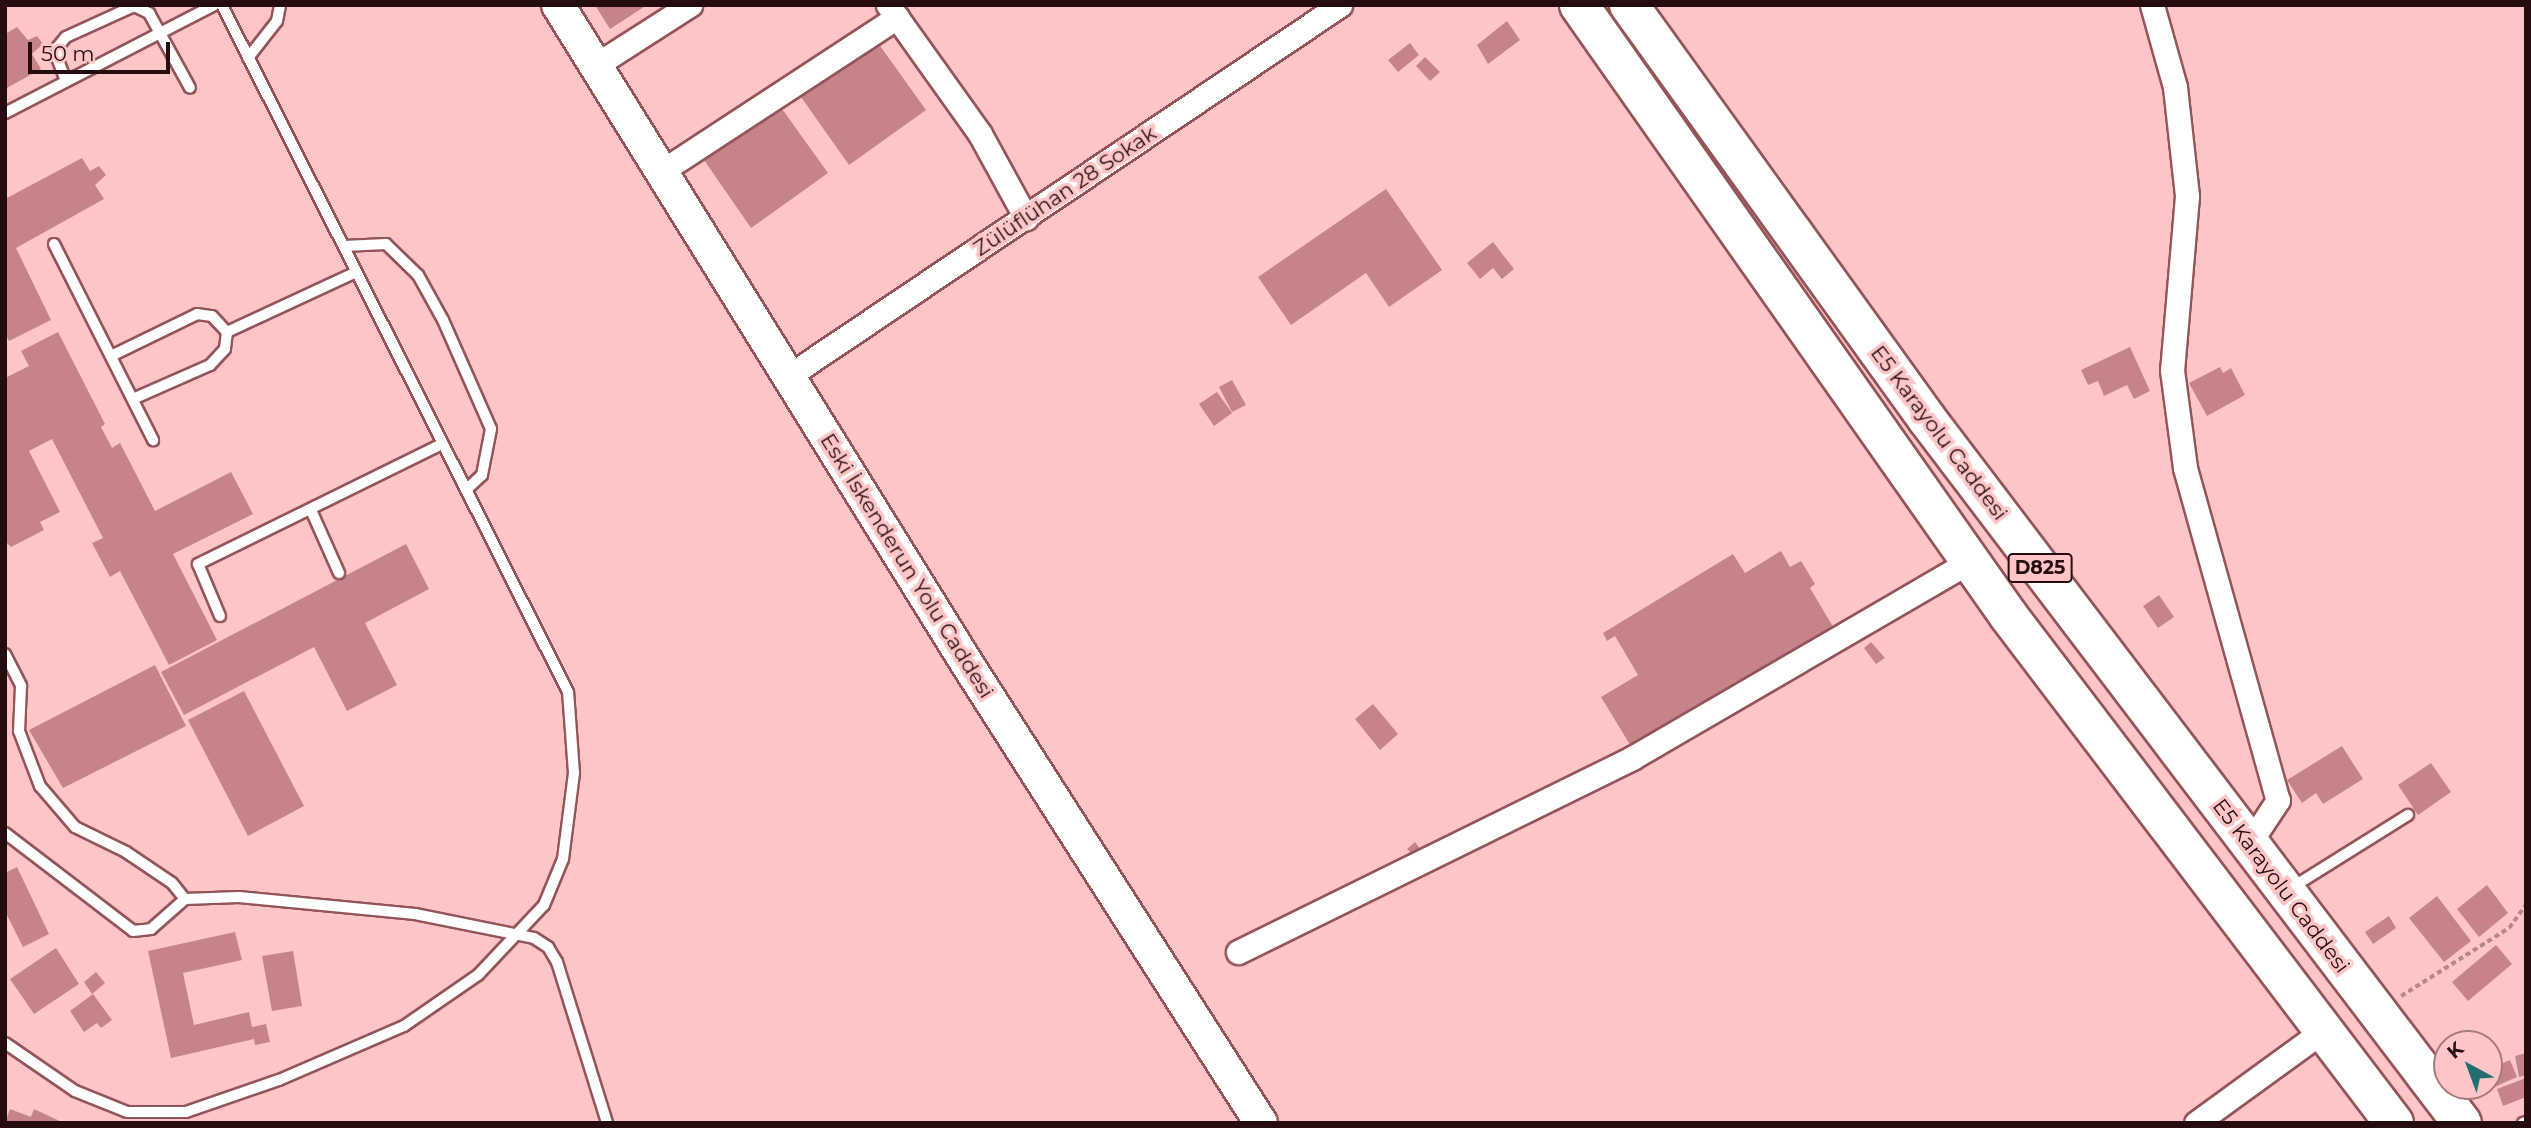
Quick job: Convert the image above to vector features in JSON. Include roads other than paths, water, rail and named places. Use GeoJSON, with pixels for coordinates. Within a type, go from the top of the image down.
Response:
{"type":"FeatureCollection","features":[{"type":"Feature","properties":{"kind":"highway","name":"D825"},"geometry":{"type":"LineString","coordinates":[[1579,5],[1973,559],[2395,1123]]}},
{"type":"Feature","properties":{"kind":"highway","name":"E5 Karayolu Caddesi"},"geometry":{"type":"LineString","coordinates":[[1629,5],[1927,419],[2462,1123]]}},
{"type":"Feature","properties":{"kind":"street","name":"Eski İskenderun Yolu Caddesi"},"geometry":{"type":"LineString","coordinates":[[558,5],[790,375],[965,662],[1261,1123]]}},
{"type":"Feature","properties":{"kind":"street"},"geometry":{"type":"LineString","coordinates":[[596,65],[690,5]]}},
{"type":"Feature","properties":{"kind":"street","name":"Zülüflühan 28 Sokak"},"geometry":{"type":"LineString","coordinates":[[790,375],[1340,5]]}},
{"type":"Feature","properties":{"kind":"street"},"geometry":{"type":"LineString","coordinates":[[2152,5],[2175,88],[2187,196],[2172,370],[2185,468],[2278,800],[2249,844]]}},
{"type":"Feature","properties":{"kind":"street"},"geometry":{"type":"LineString","coordinates":[[662,171],[892,11],[980,134],[1026,218]]}},
{"type":"Feature","properties":{"kind":"street"},"geometry":{"type":"LineString","coordinates":[[1238,953],[1632,758],[1973,559]]}},
{"type":"Feature","properties":{"kind":"street"},"geometry":{"type":"LineString","coordinates":[[2196,1123],[2324,1030]]}},
{"type":"Feature","properties":{"kind":"lane"},"geometry":{"type":"LineString","coordinates":[[5,113],[214,5]]}},
{"type":"Feature","properties":{"kind":"lane"},"geometry":{"type":"LineString","coordinates":[[5,1043],[75,1091],[127,1112],[161,1117],[187,1112],[279,1080],[404,1026],[478,975],[518,933],[544,905],[563,859],[575,773],[574,733],[568,692],[222,5]]}},
{"type":"Feature","properties":{"kind":"lane"},"geometry":{"type":"LineString","coordinates":[[248,58],[277,21],[280,5]]}},
{"type":"Feature","properties":{"kind":"lane"},"geometry":{"type":"LineString","coordinates":[[66,81],[57,48],[66,37],[118,7],[134,6],[149,13],[190,88]]}},
{"type":"Feature","properties":{"kind":"lane"},"geometry":{"type":"LineString","coordinates":[[54,244],[153,439]]}},
{"type":"Feature","properties":{"kind":"lane"},"geometry":{"type":"LineString","coordinates":[[344,246],[386,244],[403,257],[418,275],[448,330],[491,429],[482,475],[466,490]]}},
{"type":"Feature","properties":{"kind":"lane"},"geometry":{"type":"LineString","coordinates":[[228,331],[356,272]]}},
{"type":"Feature","properties":{"kind":"lane"},"geometry":{"type":"LineString","coordinates":[[111,356],[197,314],[212,316],[228,331]]}},
{"type":"Feature","properties":{"kind":"lane"},"geometry":{"type":"LineString","coordinates":[[133,399],[210,365],[225,349],[228,331]]}},
{"type":"Feature","properties":{"kind":"lane"},"geometry":{"type":"LineString","coordinates":[[220,616],[198,564],[442,444]]}},
{"type":"Feature","properties":{"kind":"lane"},"geometry":{"type":"LineString","coordinates":[[311,510],[339,573]]}},
{"type":"Feature","properties":{"kind":"lane"},"geometry":{"type":"LineString","coordinates":[[5,654],[21,686],[19,731],[40,786],[75,827],[126,852],[172,883],[185,900]]}},
{"type":"Feature","properties":{"kind":"lane"},"geometry":{"type":"LineString","coordinates":[[2286,892],[2408,816]]}},
{"type":"Feature","properties":{"kind":"lane"},"geometry":{"type":"LineString","coordinates":[[5,833],[133,931],[151,929],[185,900],[239,897],[415,914],[518,933],[548,947],[557,962],[607,1123]]}}]}
